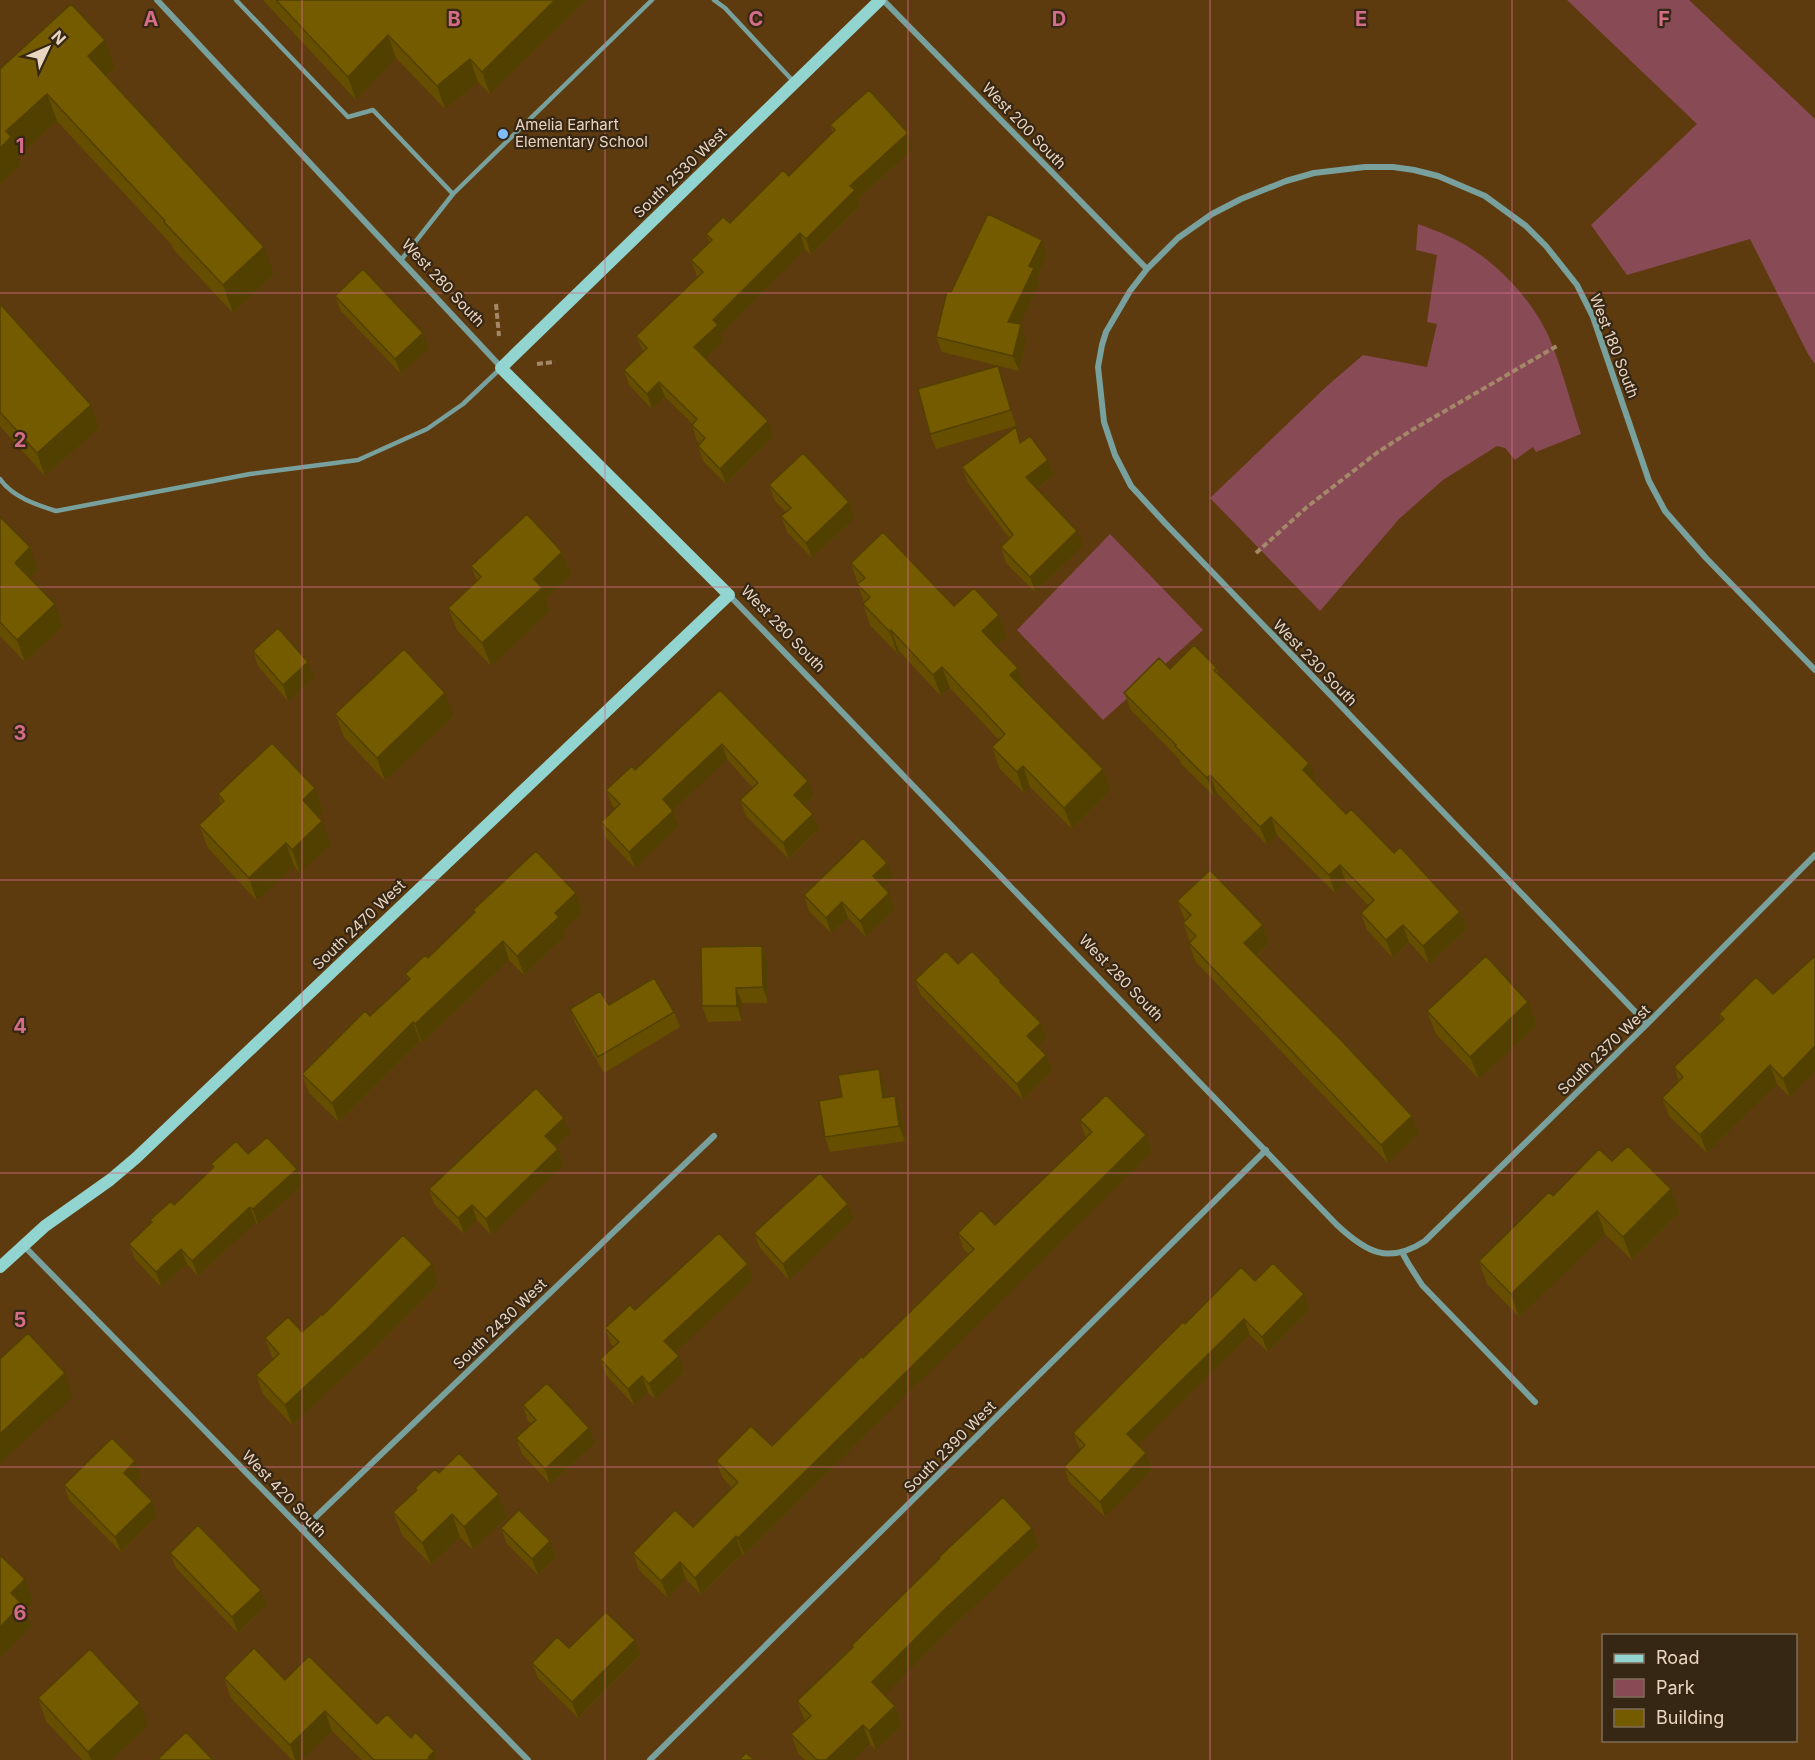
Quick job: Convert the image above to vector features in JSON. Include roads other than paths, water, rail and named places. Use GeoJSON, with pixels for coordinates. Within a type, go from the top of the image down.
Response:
{"type":"FeatureCollection","features":[{"type":"Feature","properties":{"kind":"street","name":"West 280 South"},"geometry":{"type":"LineString","coordinates":[[158,0],[501,368],[729,595],[1354,1240],[1368,1249],[1390,1254],[1402,1252]]}},
{"type":"Feature","properties":{"kind":"street","name":"South 2530 West"},"geometry":{"type":"LineString","coordinates":[[501,368],[881,0]]}},
{"type":"Feature","properties":{"kind":"street","name":"West 200 South"},"geometry":{"type":"LineString","coordinates":[[881,0],[1147,269]]}},
{"type":"Feature","properties":{"kind":"street","name":"West 180 South"},"geometry":{"type":"LineString","coordinates":[[1147,269],[1178,238],[1212,214],[1241,199],[1286,181],[1314,173],[1365,166],[1393,167],[1438,176],[1485,196],[1526,226],[1546,246],[1577,285],[1593,317],[1649,481],[1665,511],[1706,558],[1815,670]]}},
{"type":"Feature","properties":{"kind":"street","name":"West 230 South"},"geometry":{"type":"LineString","coordinates":[[1147,269],[1130,291],[1106,332],[1098,367],[1104,422],[1115,455],[1131,486],[1181,541],[1647,1024]]}},
{"type":"Feature","properties":{"kind":"street","name":"South 2470 West"},"geometry":{"type":"LineString","coordinates":[[0,1267],[45,1226],[110,1180],[136,1158],[729,595]]}},
{"type":"Feature","properties":{"kind":"street","name":"South 2370 West"},"geometry":{"type":"LineString","coordinates":[[1402,1252],[1414,1248],[1434,1232],[1647,1024],[1815,855]]}},
{"type":"Feature","properties":{"kind":"street","name":"South 2430 West"},"geometry":{"type":"LineString","coordinates":[[302,1530],[714,1136]]}},
{"type":"Feature","properties":{"kind":"street","name":"South 2390 West"},"geometry":{"type":"LineString","coordinates":[[650,1760],[1266,1150]]}},
{"type":"Feature","properties":{"kind":"street","name":"West 420 South"},"geometry":{"type":"LineString","coordinates":[[23,1245],[528,1760]]}},
{"type":"Feature","properties":{"kind":"street"},"geometry":{"type":"LineString","coordinates":[[1402,1252],[1422,1284],[1536,1402]]}},
{"type":"Feature","properties":{"kind":"lane"},"geometry":{"type":"LineString","coordinates":[[236,0],[348,117],[373,110],[453,194]]}},
{"type":"Feature","properties":{"kind":"lane"},"geometry":{"type":"LineString","coordinates":[[401,260],[453,194],[652,0]]}},
{"type":"Feature","properties":{"kind":"lane"},"geometry":{"type":"LineString","coordinates":[[714,0],[725,8],[795,83]]}},
{"type":"Feature","properties":{"kind":"lane"},"geometry":{"type":"LineString","coordinates":[[0,479],[4,485],[32,504],[56,511],[250,474],[358,460],[427,429],[463,405],[501,368]]}},
{"type":"Feature","properties":{"kind":"place","name":"Amelia Earhart Elementary School"},"geometry":{"type":"Point","coordinates":[503,134]}}]}
